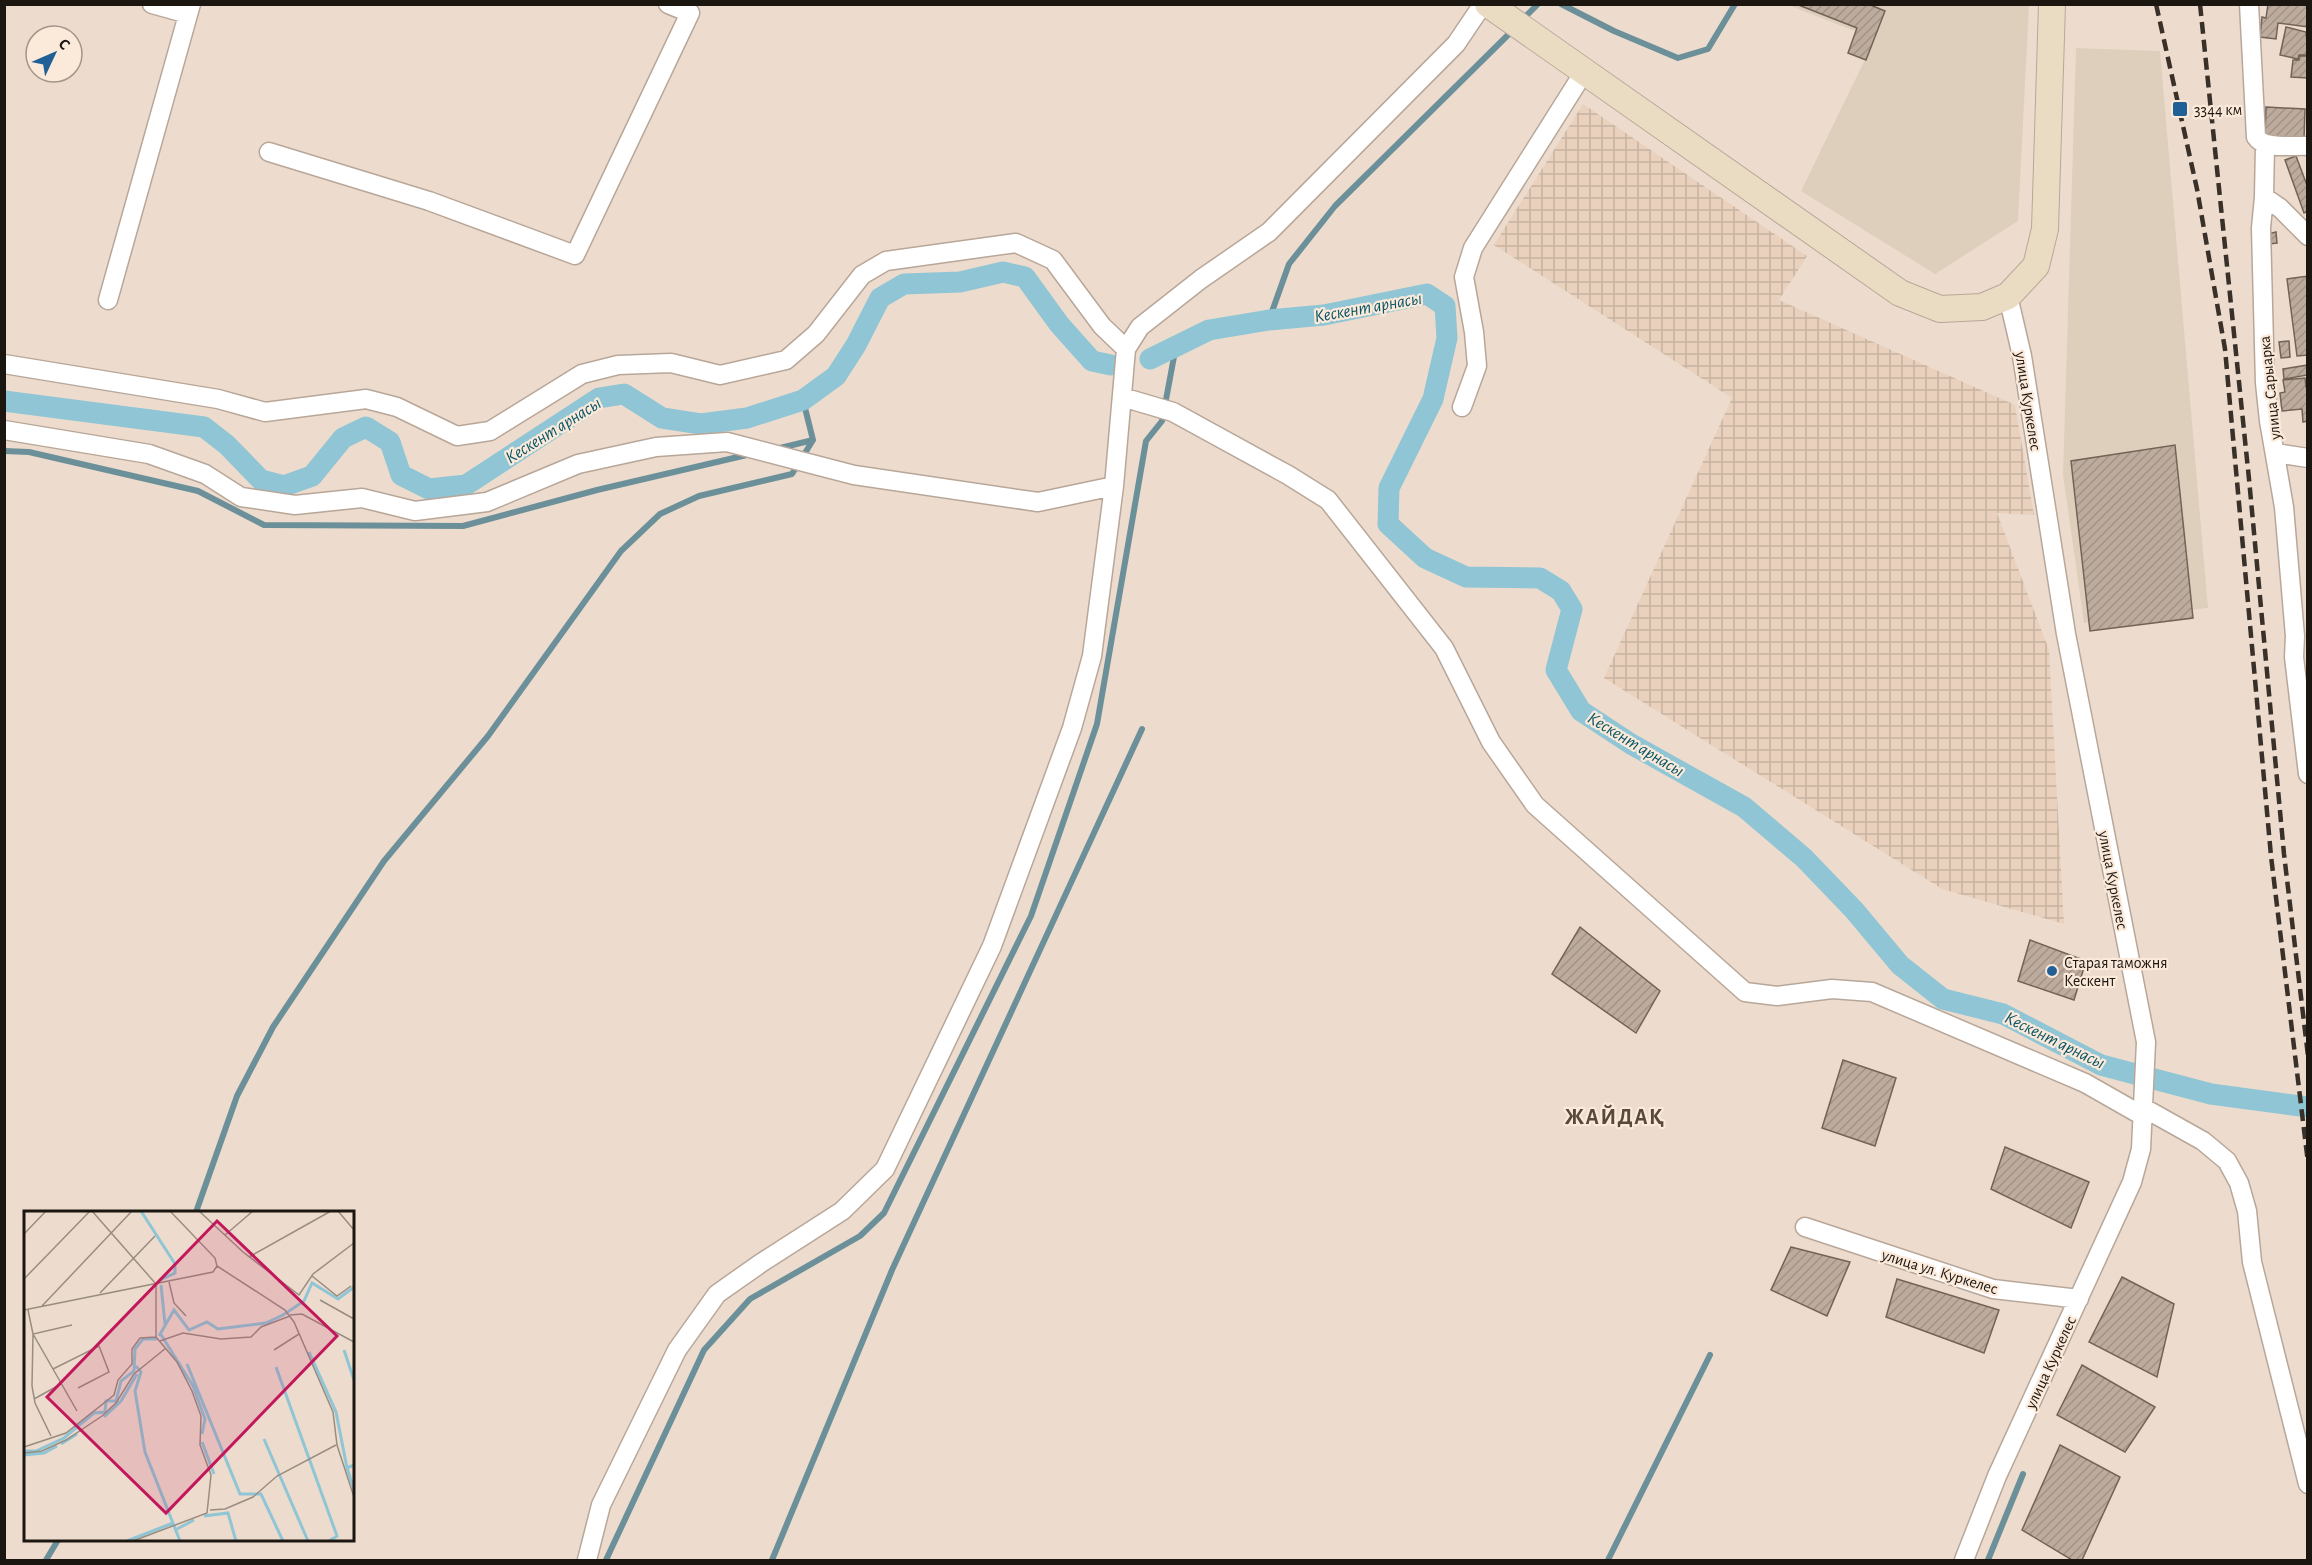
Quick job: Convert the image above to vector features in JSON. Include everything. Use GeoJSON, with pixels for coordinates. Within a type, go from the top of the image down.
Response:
{"type":"FeatureCollection","features":[{"type":"Feature","properties":{"kind":"main road"},"geometry":{"type":"LineString","coordinates":[[1492,9],[1900,293],[1940,309],[1982,307],[2008,296],[2036,267],[2045,229],[2052,4]]}},
{"type":"Feature","properties":{"kind":"street"},"geometry":{"type":"LineString","coordinates":[[108,300],[189,9],[152,4]]}},
{"type":"Feature","properties":{"kind":"street"},"geometry":{"type":"LineString","coordinates":[[269,152],[429,201],[575,255],[690,13],[668,4]]}},
{"type":"Feature","properties":{"kind":"street","name":"улица Сарыарка"},"geometry":{"type":"LineString","coordinates":[[2249,4],[2256,137],[2265,145],[2261,228],[2264,364],[2269,421],[2284,507],[2295,636],[2294,657],[2307,774]]}},
{"type":"Feature","properties":{"kind":"street"},"geometry":{"type":"LineString","coordinates":[[587,1560],[601,1504],[677,1350],[717,1294],[842,1211],[885,1169],[992,946],[1072,728],[1092,656],[1114,486],[1126,348],[1140,327],[1201,279],[1269,232],[1492,9]]}},
{"type":"Feature","properties":{"kind":"street"},"geometry":{"type":"LineString","coordinates":[[1462,407],[1476,366],[1474,332],[1464,277],[1473,248],[1584,72]]}},
{"type":"Feature","properties":{"kind":"street"},"geometry":{"type":"LineString","coordinates":[[2265,145],[2307,146]]}},
{"type":"Feature","properties":{"kind":"street"},"geometry":{"type":"LineString","coordinates":[[2264,197],[2280,208],[2307,236]]}},
{"type":"Feature","properties":{"kind":"street"},"geometry":{"type":"LineString","coordinates":[[4,364],[218,399],[265,412],[366,399],[397,407],[457,436],[489,431],[582,374],[618,365],[671,363],[720,375],[786,360],[816,334],[862,275],[886,261],[1016,243],[1053,260],[1102,326],[1126,348]]}},
{"type":"Feature","properties":{"kind":"street","name":"улица Куркелес"},"geometry":{"type":"LineString","coordinates":[[1964,1560],[1997,1476],[2132,1182],[2141,1149],[2145,1086],[2146,1042],[2066,634],[2022,356],[2008,296]]}},
{"type":"Feature","properties":{"kind":"street"},"geometry":{"type":"LineString","coordinates":[[1122,397],[1165,409],[1288,475],[1328,500],[1444,648],[1491,742],[1535,805],[1745,992],[1777,996],[1832,989],[1872,992],[2085,1083],[2144,1112],[2161,1116],[2203,1141],[2227,1161],[2239,1183],[2247,1212],[2252,1262],[2307,1484]]}},
{"type":"Feature","properties":{"kind":"street"},"geometry":{"type":"LineString","coordinates":[[4,430],[149,454],[205,474],[241,497],[295,505],[362,498],[415,511],[487,502],[578,465],[656,447],[727,442],[854,475],[1038,502],[1114,486]]}},
{"type":"Feature","properties":{"kind":"street"},"geometry":{"type":"LineString","coordinates":[[2276,453],[2307,458]]}},
{"type":"Feature","properties":{"kind":"street","name":"улица ул. Куркелес"},"geometry":{"type":"LineString","coordinates":[[1804,1227],[1993,1289],[2079,1299]]}},
{"type":"Feature","properties":{"kind":"shaded area"},"geometry":{"type":"Polygon","coordinates":[[[1788,5],[2029,5],[2018,221],[1935,274],[1801,191],[1875,39],[1788,5]]]}},
{"type":"Feature","properties":{"kind":"shaded area"},"geometry":{"type":"Polygon","coordinates":[[[2076,48],[2160,51],[2208,608],[2084,623],[2063,475],[2076,48]]]}},
{"type":"Feature","properties":{"kind":"shaded area"},"geometry":{"type":"Polygon","coordinates":[[[1583,104],[1807,256],[1779,300],[2015,405],[2034,515],[1997,513],[2049,650],[2064,924],[1942,889],[1604,678],[1732,398],[1494,245],[1583,104]]]}},
{"type":"Feature","properties":{"kind":"building"},"geometry":{"type":"Polygon","coordinates":[[[1796,4],[1868,4],[1885,11],[1866,60],[1848,53],[1857,28],[1796,4]]]}},
{"type":"Feature","properties":{"kind":"building"},"geometry":{"type":"Polygon","coordinates":[[[2268,4],[2308,4],[2308,27],[2278,23],[2276,39],[2260,37],[2262,17],[2266,18],[2268,4]]]}},
{"type":"Feature","properties":{"kind":"building"},"geometry":{"type":"Polygon","coordinates":[[[2286,27],[2306,32],[2308,55],[2299,55],[2298,59],[2280,55],[2286,27]]]}},
{"type":"Feature","properties":{"kind":"building"},"geometry":{"type":"Polygon","coordinates":[[[2299,56],[2308,56],[2308,78],[2291,77],[2293,60],[2299,60],[2299,56]]]}},
{"type":"Feature","properties":{"kind":"building"},"geometry":{"type":"Polygon","coordinates":[[[2266,107],[2305,109],[2304,139],[2265,137],[2266,107]]]}},
{"type":"Feature","properties":{"kind":"building"},"geometry":{"type":"Polygon","coordinates":[[[2296,156],[2308,188],[2308,211],[2304,213],[2285,160],[2296,156]]]}},
{"type":"Feature","properties":{"kind":"building"},"geometry":{"type":"Polygon","coordinates":[[[2276,232],[2277,243],[2269,244],[2268,234],[2276,232]]]}},
{"type":"Feature","properties":{"kind":"building"},"geometry":{"type":"Polygon","coordinates":[[[2308,276],[2308,355],[2297,356],[2287,279],[2308,276]]]}},
{"type":"Feature","properties":{"kind":"building"},"geometry":{"type":"Polygon","coordinates":[[[2289,341],[2290,357],[2281,358],[2279,342],[2289,341]]]}},
{"type":"Feature","properties":{"kind":"building"},"geometry":{"type":"Polygon","coordinates":[[[2308,365],[2308,379],[2307,375],[2284,379],[2283,369],[2308,365]]]}},
{"type":"Feature","properties":{"kind":"building"},"geometry":{"type":"Polygon","coordinates":[[[2305,378],[2306,387],[2308,387],[2308,421],[2303,422],[2302,409],[2282,411],[2280,393],[2285,392],[2283,380],[2305,378]]]}},
{"type":"Feature","properties":{"kind":"building"},"geometry":{"type":"Polygon","coordinates":[[[2175,445],[2193,618],[2090,631],[2071,461],[2175,445]]]}},
{"type":"Feature","properties":{"kind":"building"},"geometry":{"type":"Polygon","coordinates":[[[1580,927],[1660,991],[1636,1033],[1552,974],[1580,927]]]}},
{"type":"Feature","properties":{"kind":"building","name":"Старая таможня Кескент"},"geometry":{"type":"Polygon","coordinates":[[[2030,940],[2086,961],[2074,1000],[2018,981],[2030,940]]]}},
{"type":"Feature","properties":{"kind":"building"},"geometry":{"type":"Polygon","coordinates":[[[1843,1060],[1896,1078],[1875,1146],[1822,1128],[1843,1060]]]}},
{"type":"Feature","properties":{"kind":"building"},"geometry":{"type":"Polygon","coordinates":[[[2005,1147],[2089,1182],[2071,1228],[1991,1189],[2005,1147]]]}},
{"type":"Feature","properties":{"kind":"building"},"geometry":{"type":"Polygon","coordinates":[[[1791,1247],[1850,1262],[1827,1316],[1771,1290],[1791,1247]]]}},
{"type":"Feature","properties":{"kind":"building"},"geometry":{"type":"Polygon","coordinates":[[[2122,1277],[2174,1304],[2157,1377],[2089,1342],[2122,1277]]]}},
{"type":"Feature","properties":{"kind":"building"},"geometry":{"type":"Polygon","coordinates":[[[1897,1279],[1999,1310],[1984,1353],[1886,1317],[1897,1279]]]}},
{"type":"Feature","properties":{"kind":"building"},"geometry":{"type":"Polygon","coordinates":[[[2082,1365],[2155,1407],[2125,1452],[2057,1415],[2082,1365]]]}},
{"type":"Feature","properties":{"kind":"building"},"geometry":{"type":"Polygon","coordinates":[[[2060,1445],[2120,1477],[2082,1560],[2072,1560],[2022,1530],[2060,1445]]]}},
{"type":"Feature","properties":{"kind":"waterway"},"geometry":{"type":"LineString","coordinates":[[1521,21],[1538,4]]}},
{"type":"Feature","properties":{"kind":"waterway"},"geometry":{"type":"LineString","coordinates":[[1561,4],[1614,31],[1678,58],[1708,49],[1735,4]]}},
{"type":"Feature","properties":{"kind":"waterway"},"geometry":{"type":"LineString","coordinates":[[1269,320],[1289,264],[1335,206],[1514,29]]}},
{"type":"Feature","properties":{"kind":"waterway","name":"Кескент арнасы"},"geometry":{"type":"LineString","coordinates":[[4,401],[204,427],[227,445],[261,480],[284,486],[312,476],[343,438],[366,427],[390,442],[401,475],[429,489],[466,485],[599,398],[624,394],[662,418],[701,424],[747,418],[803,400],[836,376],[856,345],[880,298],[904,284],[960,282],[1003,272],[1025,277],[1059,324],[1092,361],[1111,365]]}},
{"type":"Feature","properties":{"kind":"waterway","name":"Кескент арнасы"},"geometry":{"type":"LineString","coordinates":[[1150,359],[1209,330],[1269,320],[1324,315],[1427,294],[1445,306],[1447,338],[1433,399],[1389,488],[1388,524],[1425,558],[1466,577],[1540,578],[1561,591],[1572,609],[1556,670],[1581,711],[1631,744],[1744,807],[1804,858],[1854,910],[1900,965],[1943,999],[2003,1014],[2101,1065],[2211,1094],[2308,1107]]}},
{"type":"Feature","properties":{"kind":"waterway"},"geometry":{"type":"LineString","coordinates":[[606,1560],[704,1350],[750,1299],[860,1236],[884,1213],[1031,916],[1097,724],[1146,441],[1162,421],[1176,346]]}},
{"type":"Feature","properties":{"kind":"waterway"},"geometry":{"type":"LineString","coordinates":[[196,1211],[237,1096],[273,1027],[384,861],[488,736],[621,551],[660,514],[699,496],[792,474],[813,440],[803,400]]}},
{"type":"Feature","properties":{"kind":"waterway"},"geometry":{"type":"LineString","coordinates":[[776,449],[813,440]]}},
{"type":"Feature","properties":{"kind":"waterway"},"geometry":{"type":"LineString","coordinates":[[4,451],[29,452],[198,491],[264,525],[463,526],[597,490],[751,454]]}},
{"type":"Feature","properties":{"kind":"waterway"},"geometry":{"type":"LineString","coordinates":[[772,1560],[892,1270],[1142,729]]}},
{"type":"Feature","properties":{"kind":"waterway"},"geometry":{"type":"LineString","coordinates":[[1608,1560],[1710,1355]]}},
{"type":"Feature","properties":{"kind":"waterway"},"geometry":{"type":"LineString","coordinates":[[1988,1560],[2023,1474]]}},
{"type":"Feature","properties":{"kind":"waterway"},"geometry":{"type":"LineString","coordinates":[[46,1560],[57,1541]]}},
{"type":"Feature","properties":{"kind":"railway"},"geometry":{"type":"LineString","coordinates":[[2156,4],[2197,189],[2225,349],[2271,856],[2308,1163]]}},
{"type":"Feature","properties":{"kind":"railway"},"geometry":{"type":"LineString","coordinates":[[2200,4],[2249,479],[2284,854],[2308,1056]]}},
{"type":"Feature","properties":{"kind":"place","name":"3344 км"},"geometry":{"type":"Point","coordinates":[2180,109]}},
{"type":"Feature","properties":{"kind":"place","name":"Старая таможня Кескент"},"geometry":{"type":"Point","coordinates":[2052,971]}},
{"type":"Feature","properties":{"kind":"district","name":"ЖАЙДАҚ"},"geometry":{"type":"Point","coordinates":[1615,1116]}}]}
